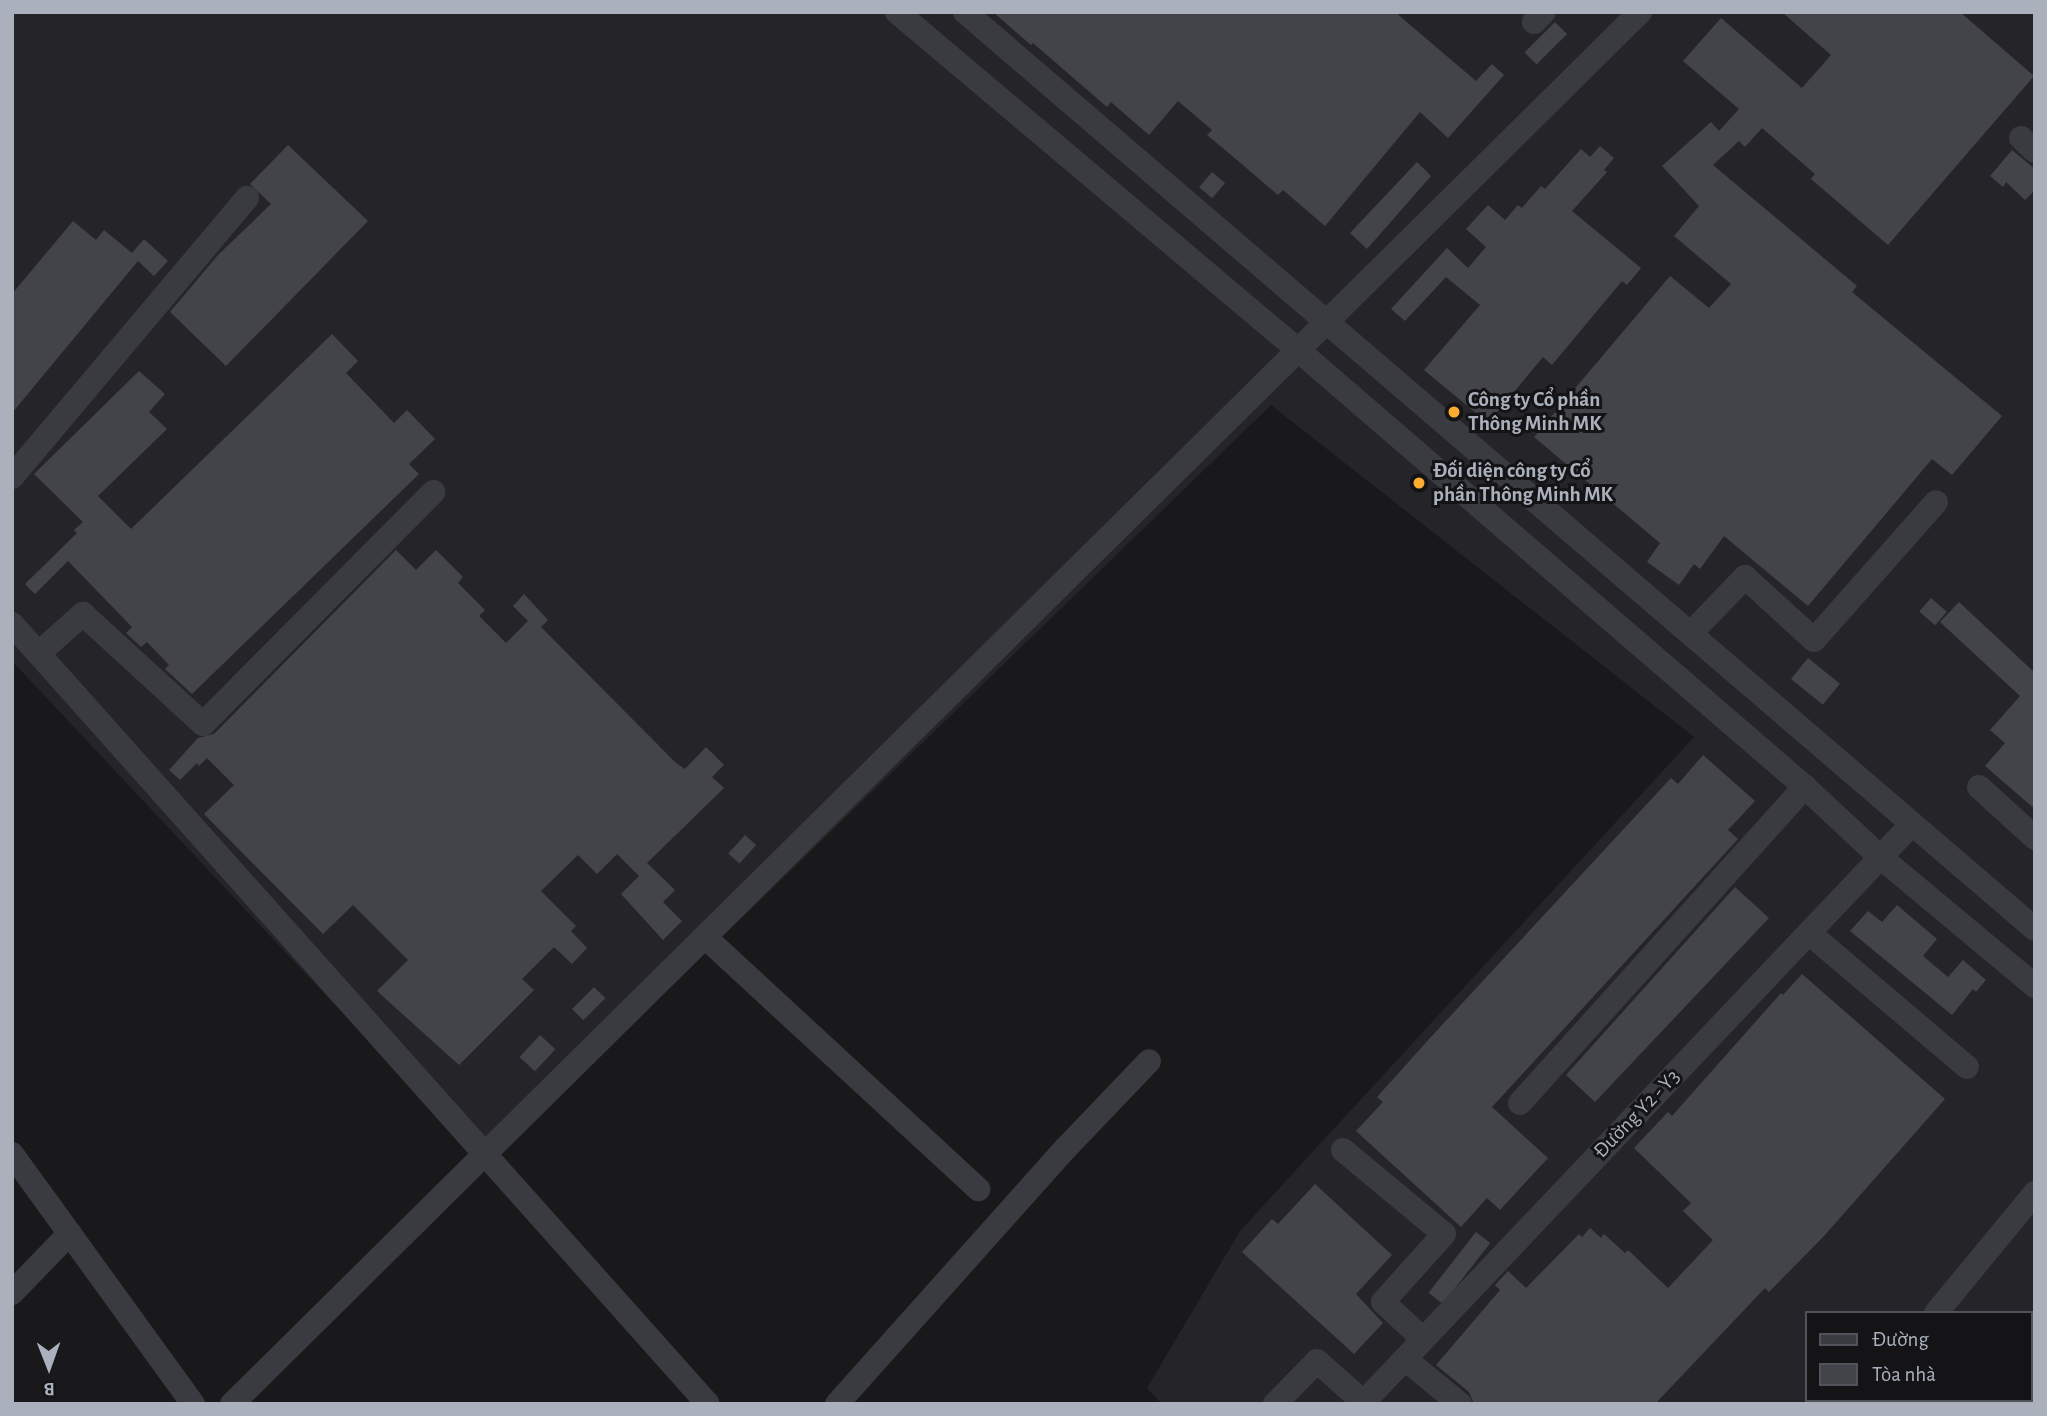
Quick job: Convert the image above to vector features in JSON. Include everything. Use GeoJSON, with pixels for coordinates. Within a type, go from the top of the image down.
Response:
{"type":"FeatureCollection","features":[{"type":"Feature","properties":{"kind":"street"},"geometry":{"type":"LineString","coordinates":[[897,12],[1297,351],[1805,787],[1880,856],[2035,986]]}},
{"type":"Feature","properties":{"kind":"street"},"geometry":{"type":"LineString","coordinates":[[232,1404],[1640,12]]}},
{"type":"Feature","properties":{"kind":"street"},"geometry":{"type":"LineString","coordinates":[[975,15],[2035,929]]}},
{"type":"Feature","properties":{"kind":"street"},"geometry":{"type":"LineString","coordinates":[[13,474],[247,198]]}},
{"type":"Feature","properties":{"kind":"street"},"geometry":{"type":"LineString","coordinates":[[39,653],[83,614],[203,724],[433,492]]}},
{"type":"Feature","properties":{"kind":"street"},"geometry":{"type":"LineString","coordinates":[[1691,633],[1745,577],[1814,640],[1936,502]]}},
{"type":"Feature","properties":{"kind":"street"},"geometry":{"type":"LineString","coordinates":[[12,624],[708,1404]]}},
{"type":"Feature","properties":{"kind":"street"},"geometry":{"type":"LineString","coordinates":[[1520,1103],[1805,787]]}},
{"type":"Feature","properties":{"kind":"street"},"geometry":{"type":"LineString","coordinates":[[1979,788],[2035,838]]}},
{"type":"Feature","properties":{"kind":"street","name":"Đường Y2 - Y3"},"geometry":{"type":"LineString","coordinates":[[1362,1403],[1912,824]]}},
{"type":"Feature","properties":{"kind":"street"},"geometry":{"type":"LineString","coordinates":[[1809,933],[1967,1067]]}},
{"type":"Feature","properties":{"kind":"street"},"geometry":{"type":"LineString","coordinates":[[705,937],[978,1189]]}},
{"type":"Feature","properties":{"kind":"street"},"geometry":{"type":"LineString","coordinates":[[837,1404],[1057,1159],[1149,1061]]}},
{"type":"Feature","properties":{"kind":"street"},"geometry":{"type":"LineString","coordinates":[[1343,1150],[1444,1234],[1383,1302],[1423,1339]]}},
{"type":"Feature","properties":{"kind":"street"},"geometry":{"type":"LineString","coordinates":[[12,1154],[193,1404]]}},
{"type":"Feature","properties":{"kind":"street"},"geometry":{"type":"LineString","coordinates":[[1938,1311],[2035,1193]]}},
{"type":"Feature","properties":{"kind":"street"},"geometry":{"type":"LineString","coordinates":[[12,1293],[69,1233]]}},
{"type":"Feature","properties":{"kind":"street"},"geometry":{"type":"LineString","coordinates":[[1405,1359],[1460,1404]]}},
{"type":"Feature","properties":{"kind":"street"},"geometry":{"type":"LineString","coordinates":[[1275,1404],[1317,1361],[1362,1403]]}},
{"type":"Feature","properties":{"kind":"shaded area"},"geometry":{"type":"Polygon","coordinates":[[[12,12],[2035,12],[2035,1404],[1162,1404],[1147,1388],[1240,1231],[1694,737],[1271,405],[486,1166],[12,661],[12,12]]]}},
{"type":"Feature","properties":{"kind":"building"},"geometry":{"type":"Polygon","coordinates":[[[993,12],[1395,12],[1476,81],[1492,64],[1504,75],[1448,138],[1420,112],[1325,226],[1283,190],[1278,195],[1207,135],[1212,130],[1178,101],[1149,135],[1111,102],[1107,107],[993,12]]]}},
{"type":"Feature","properties":{"kind":"building"},"geometry":{"type":"Polygon","coordinates":[[[1782,12],[1960,12],[2034,76],[1888,245],[1811,179],[1815,174],[1762,128],[1745,147],[1739,141],[1713,165],[1857,286],[1852,292],[2002,416],[1952,475],[1932,459],[1808,606],[1724,536],[1700,569],[1694,564],[1679,585],[1647,562],[1660,543],[1534,437],[1670,276],[1709,308],[1731,284],[1674,236],[1699,206],[1662,166],[1711,122],[1719,131],[1739,109],[1683,61],[1721,18],[1802,88],[1831,55],[1782,12]]]}},
{"type":"Feature","properties":{"kind":"building"},"geometry":{"type":"Polygon","coordinates":[[[1555,22],[1567,34],[1537,64],[1525,52],[1555,22]]]}},
{"type":"Feature","properties":{"kind":"building"},"geometry":{"type":"Polygon","coordinates":[[[288,145],[368,221],[226,366],[170,312],[218,255],[271,204],[250,184],[288,145]]]}},
{"type":"Feature","properties":{"kind":"building"},"geometry":{"type":"Polygon","coordinates":[[[1600,146],[1614,158],[1604,170],[1607,172],[1572,211],[1641,268],[1627,285],[1622,281],[1552,365],[1543,357],[1488,423],[1424,370],[1480,305],[1446,277],[1405,321],[1391,309],[1447,248],[1468,268],[1486,247],[1466,229],[1488,205],[1505,220],[1518,205],[1522,208],[1541,186],[1545,189],[1581,149],[1590,157],[1600,146]]]}},
{"type":"Feature","properties":{"kind":"building"},"geometry":{"type":"Polygon","coordinates":[[[2012,150],[2035,169],[2035,190],[2025,200],[2006,182],[2003,187],[1990,176],[2012,150]]]}},
{"type":"Feature","properties":{"kind":"building"},"geometry":{"type":"Polygon","coordinates":[[[1417,162],[1431,176],[1367,249],[1350,233],[1417,162]]]}},
{"type":"Feature","properties":{"kind":"building"},"geometry":{"type":"Polygon","coordinates":[[[1212,172],[1225,183],[1212,198],[1199,187],[1212,172]]]}},
{"type":"Feature","properties":{"kind":"building"},"geometry":{"type":"Polygon","coordinates":[[[73,221],[96,240],[104,230],[132,253],[144,239],[168,261],[154,276],[138,261],[12,413],[12,294],[73,221]]]}},
{"type":"Feature","properties":{"kind":"building"},"geometry":{"type":"Polygon","coordinates":[[[332,334],[358,361],[346,373],[394,423],[407,410],[435,439],[409,464],[419,474],[192,694],[165,669],[169,665],[147,642],[141,647],[126,633],[132,627],[68,561],[35,594],[25,584],[77,533],[74,530],[83,522],[34,474],[139,371],[165,394],[149,412],[167,429],[98,496],[131,529],[332,334]]]}},
{"type":"Feature","properties":{"kind":"building"},"geometry":{"type":"Polygon","coordinates":[[[396,550],[416,570],[436,550],[463,577],[458,583],[485,610],[479,616],[506,643],[528,621],[513,606],[524,594],[548,620],[541,627],[675,762],[685,769],[706,747],[724,765],[712,777],[724,788],[647,863],[675,890],[663,902],[682,921],[663,940],[621,894],[639,876],[617,854],[597,874],[578,855],[541,891],[576,926],[571,931],[587,948],[572,964],[554,947],[522,979],[534,990],[459,1065],[377,991],[408,960],[353,905],[323,934],[204,814],[234,785],[207,758],[199,766],[197,763],[180,780],[169,770],[198,738],[214,734],[396,550]]]}},
{"type":"Feature","properties":{"kind":"building"},"geometry":{"type":"Polygon","coordinates":[[[1931,598],[1947,612],[1935,625],[1919,612],[1931,598]]]}},
{"type":"Feature","properties":{"kind":"building"},"geometry":{"type":"Polygon","coordinates":[[[1959,602],[2035,673],[2035,809],[1985,766],[2005,743],[1990,730],[2020,696],[1940,622],[1959,602]]]}},
{"type":"Feature","properties":{"kind":"building"},"geometry":{"type":"Polygon","coordinates":[[[1808,658],[1840,684],[1823,705],[1791,679],[1808,658]]]}},
{"type":"Feature","properties":{"kind":"building"},"geometry":{"type":"Polygon","coordinates":[[[1703,755],[1755,801],[1728,830],[1738,839],[1492,1107],[1548,1158],[1500,1210],[1487,1198],[1461,1227],[1356,1131],[1383,1102],[1377,1097],[1430,1038],[1671,778],[1678,784],[1703,755]]]}},
{"type":"Feature","properties":{"kind":"building"},"geometry":{"type":"Polygon","coordinates":[[[745,835],[756,845],[739,864],[728,854],[745,835]]]}},
{"type":"Feature","properties":{"kind":"building"},"geometry":{"type":"Polygon","coordinates":[[[1735,887],[1769,918],[1595,1102],[1566,1075],[1735,887]]]}},
{"type":"Feature","properties":{"kind":"building"},"geometry":{"type":"Polygon","coordinates":[[[1897,905],[1937,939],[1923,956],[1948,977],[1963,960],[1986,980],[1976,992],[1973,989],[1952,1015],[1850,931],[1868,911],[1882,922],[1897,905]]]}},
{"type":"Feature","properties":{"kind":"building"},"geometry":{"type":"Polygon","coordinates":[[[1802,974],[1945,1099],[1824,1236],[1769,1292],[1765,1288],[1655,1404],[1474,1404],[1469,1392],[1436,1365],[1500,1290],[1495,1285],[1508,1271],[1526,1288],[1579,1234],[1582,1237],[1590,1228],[1601,1238],[1604,1234],[1625,1253],[1628,1250],[1668,1288],[1713,1240],[1683,1211],[1691,1203],[1634,1148],[1668,1112],[1672,1116],[1781,993],[1783,995],[1802,974]]]}},
{"type":"Feature","properties":{"kind":"building"},"geometry":{"type":"Polygon","coordinates":[[[594,987],[605,998],[583,1020],[572,1009],[594,987]]]}},
{"type":"Feature","properties":{"kind":"building"},"geometry":{"type":"Polygon","coordinates":[[[540,1035],[555,1049],[535,1071],[520,1057],[540,1035]]]}},
{"type":"Feature","properties":{"kind":"building"},"geometry":{"type":"Polygon","coordinates":[[[1315,1184],[1392,1255],[1356,1294],[1383,1323],[1354,1354],[1242,1252],[1272,1219],[1278,1224],[1315,1184]]]}},
{"type":"Feature","properties":{"kind":"building"},"geometry":{"type":"Polygon","coordinates":[[[1476,1232],[1490,1243],[1443,1304],[1429,1293],[1476,1232]]]}},
{"type":"Feature","properties":{"kind":"place","name":"Công ty Cổ phần Thông Minh MK"},"geometry":{"type":"Point","coordinates":[1454,412]}},
{"type":"Feature","properties":{"kind":"place","name":"Đối diện công ty Cổ phần Thông Minh MK"},"geometry":{"type":"Point","coordinates":[1419,483]}}]}
